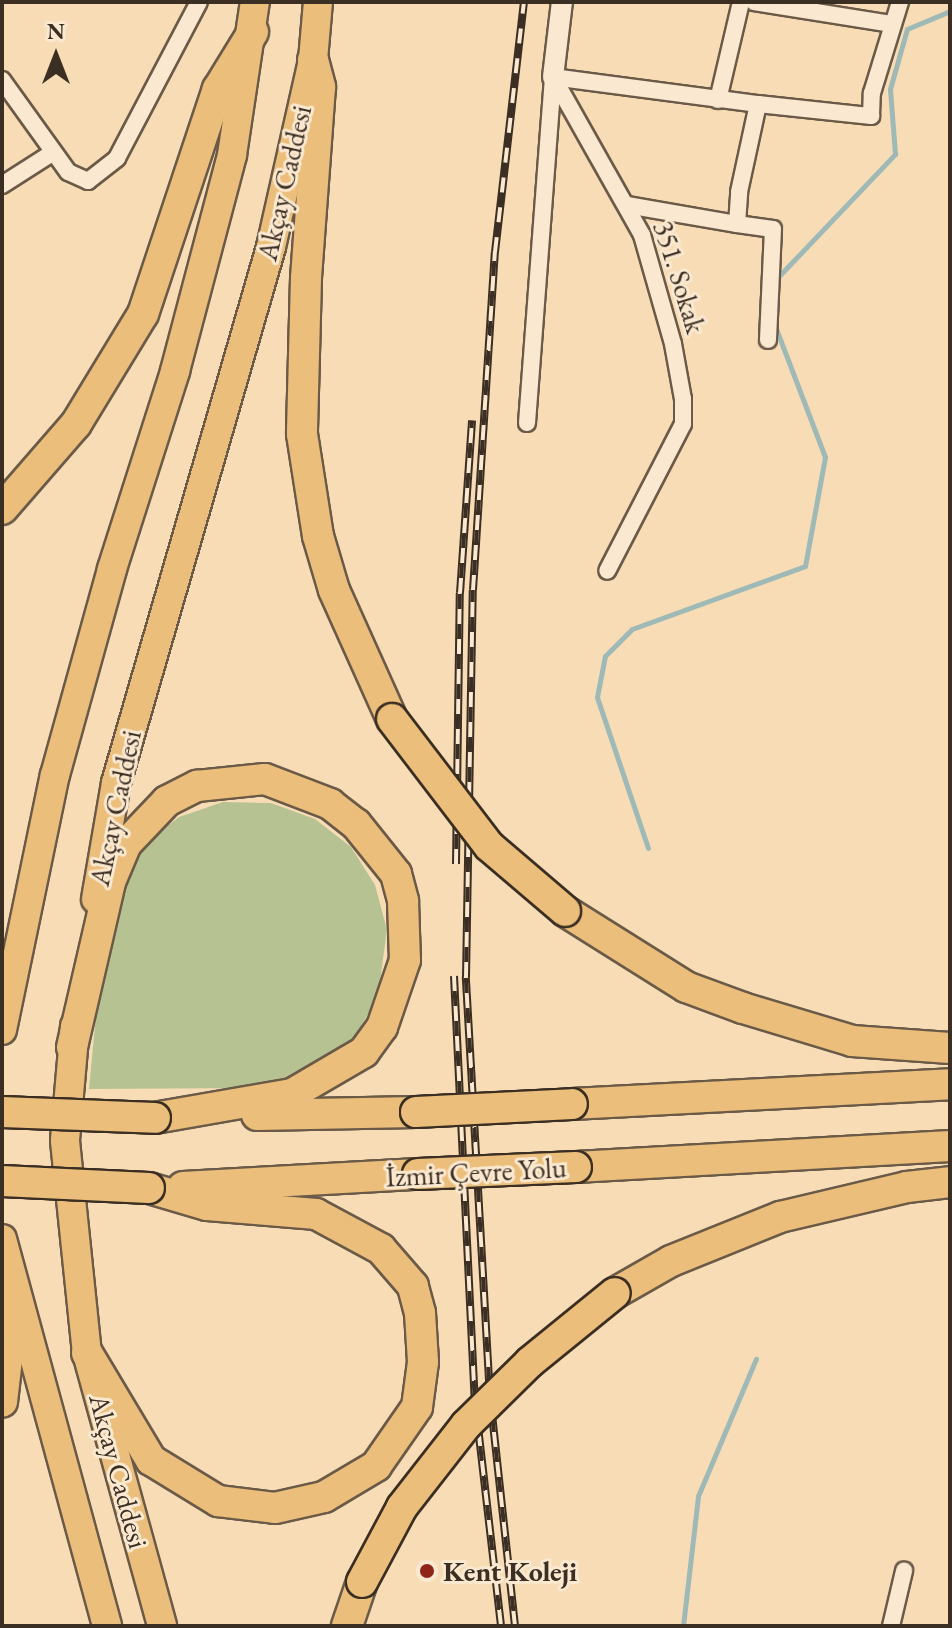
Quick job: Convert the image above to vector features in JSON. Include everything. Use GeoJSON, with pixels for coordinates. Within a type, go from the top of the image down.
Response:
{"type":"FeatureCollection","features":[{"type":"Feature","properties":{"kind":"highway","name":"Akçay Caddesi"},"geometry":{"type":"LineString","coordinates":[[2,1030],[55,775],[112,569],[179,355],[232,155],[253,32],[255,2]]}},
{"type":"Feature","properties":{"kind":"highway","name":"Akçay Caddesi"},"geometry":{"type":"LineString","coordinates":[[162,1626],[87,1353],[65,1141],[72,1047],[116,783],[271,247],[313,60],[318,2]]}},
{"type":"Feature","properties":{"kind":"highway"},"geometry":{"type":"LineString","coordinates":[[2,509],[76,424],[143,314],[218,89],[253,32]]}},
{"type":"Feature","properties":{"kind":"highway"},"geometry":{"type":"LineString","coordinates":[[313,60],[320,87],[305,292],[302,434],[318,536],[334,590],[392,719],[489,846],[565,911],[686,987],[852,1041],[950,1048]]}},
{"type":"Feature","properties":{"kind":"highway"},"geometry":{"type":"LineString","coordinates":[[72,1047],[110,882],[126,844],[167,801],[197,786],[265,779],[330,804],[356,824],[396,874],[403,901],[405,960],[382,1027],[364,1052],[292,1094],[155,1118]]}},
{"type":"Feature","properties":{"kind":"highway"},"geometry":{"type":"LineString","coordinates":[[2,1112],[155,1118],[416,1112],[950,1084]]}},
{"type":"Feature","properties":{"kind":"highway","name":"İzmir Çevre Yolu"},"geometry":{"type":"LineString","coordinates":[[2,1181],[149,1188],[950,1146]]}},
{"type":"Feature","properties":{"kind":"highway"},"geometry":{"type":"LineString","coordinates":[[347,1626],[362,1582],[402,1507],[466,1425],[530,1362],[615,1293],[671,1261],[780,1217],[907,1187],[950,1182]]}},
{"type":"Feature","properties":{"kind":"highway"},"geometry":{"type":"LineString","coordinates":[[87,1353],[151,1460],[218,1501],[275,1508],[324,1497],[376,1466],[417,1407],[423,1362],[420,1313],[413,1286],[381,1249],[316,1214],[207,1205],[149,1188]]}},
{"type":"Feature","properties":{"kind":"highway","name":"Akçay Caddesi"},"geometry":{"type":"LineString","coordinates":[[2,1239],[107,1626]]}},
{"type":"Feature","properties":{"kind":"highway"},"geometry":{"type":"LineString","coordinates":[[2,1273],[8,1350],[2,1402]]}},
{"type":"Feature","properties":{"kind":"street"},"geometry":{"type":"LineString","coordinates":[[2,80],[68,172],[88,181],[117,158],[199,2]]}},
{"type":"Feature","properties":{"kind":"street"},"geometry":{"type":"LineString","coordinates":[[527,423],[553,77],[562,2]]}},
{"type":"Feature","properties":{"kind":"street"},"geometry":{"type":"LineString","coordinates":[[718,100],[741,2]]}},
{"type":"Feature","properties":{"kind":"street"},"geometry":{"type":"LineString","coordinates":[[754,2],[892,24]]}},
{"type":"Feature","properties":{"kind":"street"},"geometry":{"type":"LineString","coordinates":[[553,77],[718,100],[871,116],[900,2]]}},
{"type":"Feature","properties":{"kind":"street","name":"351. Sokak"},"geometry":{"type":"LineString","coordinates":[[553,77],[642,235],[673,344],[683,424],[607,571]]}},
{"type":"Feature","properties":{"kind":"street"},"geometry":{"type":"LineString","coordinates":[[737,224],[739,192],[758,104]]}},
{"type":"Feature","properties":{"kind":"street"},"geometry":{"type":"LineString","coordinates":[[2,185],[52,153]]}},
{"type":"Feature","properties":{"kind":"street"},"geometry":{"type":"LineString","coordinates":[[627,205],[773,229],[768,340]]}},
{"type":"Feature","properties":{"kind":"street"},"geometry":{"type":"LineString","coordinates":[[891,1626],[904,1571]]}},
{"type":"Feature","properties":{"kind":"green space"},"geometry":{"type":"Polygon","coordinates":[[[223,802],[271,803],[315,819],[351,847],[375,885],[387,930],[378,996],[358,1032],[341,1049],[313,1070],[282,1082],[254,1088],[89,1089],[104,931],[141,846],[179,817],[223,802]]]}},
{"type":"Feature","properties":{"kind":"waterway"},"geometry":{"type":"LineString","coordinates":[[778,277],[895,154],[890,89],[907,29],[950,11]]}},
{"type":"Feature","properties":{"kind":"waterway"},"geometry":{"type":"LineString","coordinates":[[648,848],[597,697],[605,656],[632,629],[805,566],[825,457],[775,326]]}},
{"type":"Feature","properties":{"kind":"waterway"},"geometry":{"type":"LineString","coordinates":[[683,1626],[698,1496],[756,1359]]}},
{"type":"Feature","properties":{"kind":"railway"},"geometry":{"type":"LineString","coordinates":[[515,1626],[490,1397],[466,977],[473,590],[495,252],[524,2]]}},
{"type":"Feature","properties":{"kind":"railway"},"geometry":{"type":"LineString","coordinates":[[456,864],[460,593],[472,420]]}},
{"type":"Feature","properties":{"kind":"railway"},"geometry":{"type":"LineString","coordinates":[[454,976],[475,1401],[501,1626]]}},
{"type":"Feature","properties":{"kind":"place","name":"Kent Koleji"},"geometry":{"type":"Point","coordinates":[427,1571]}}]}
